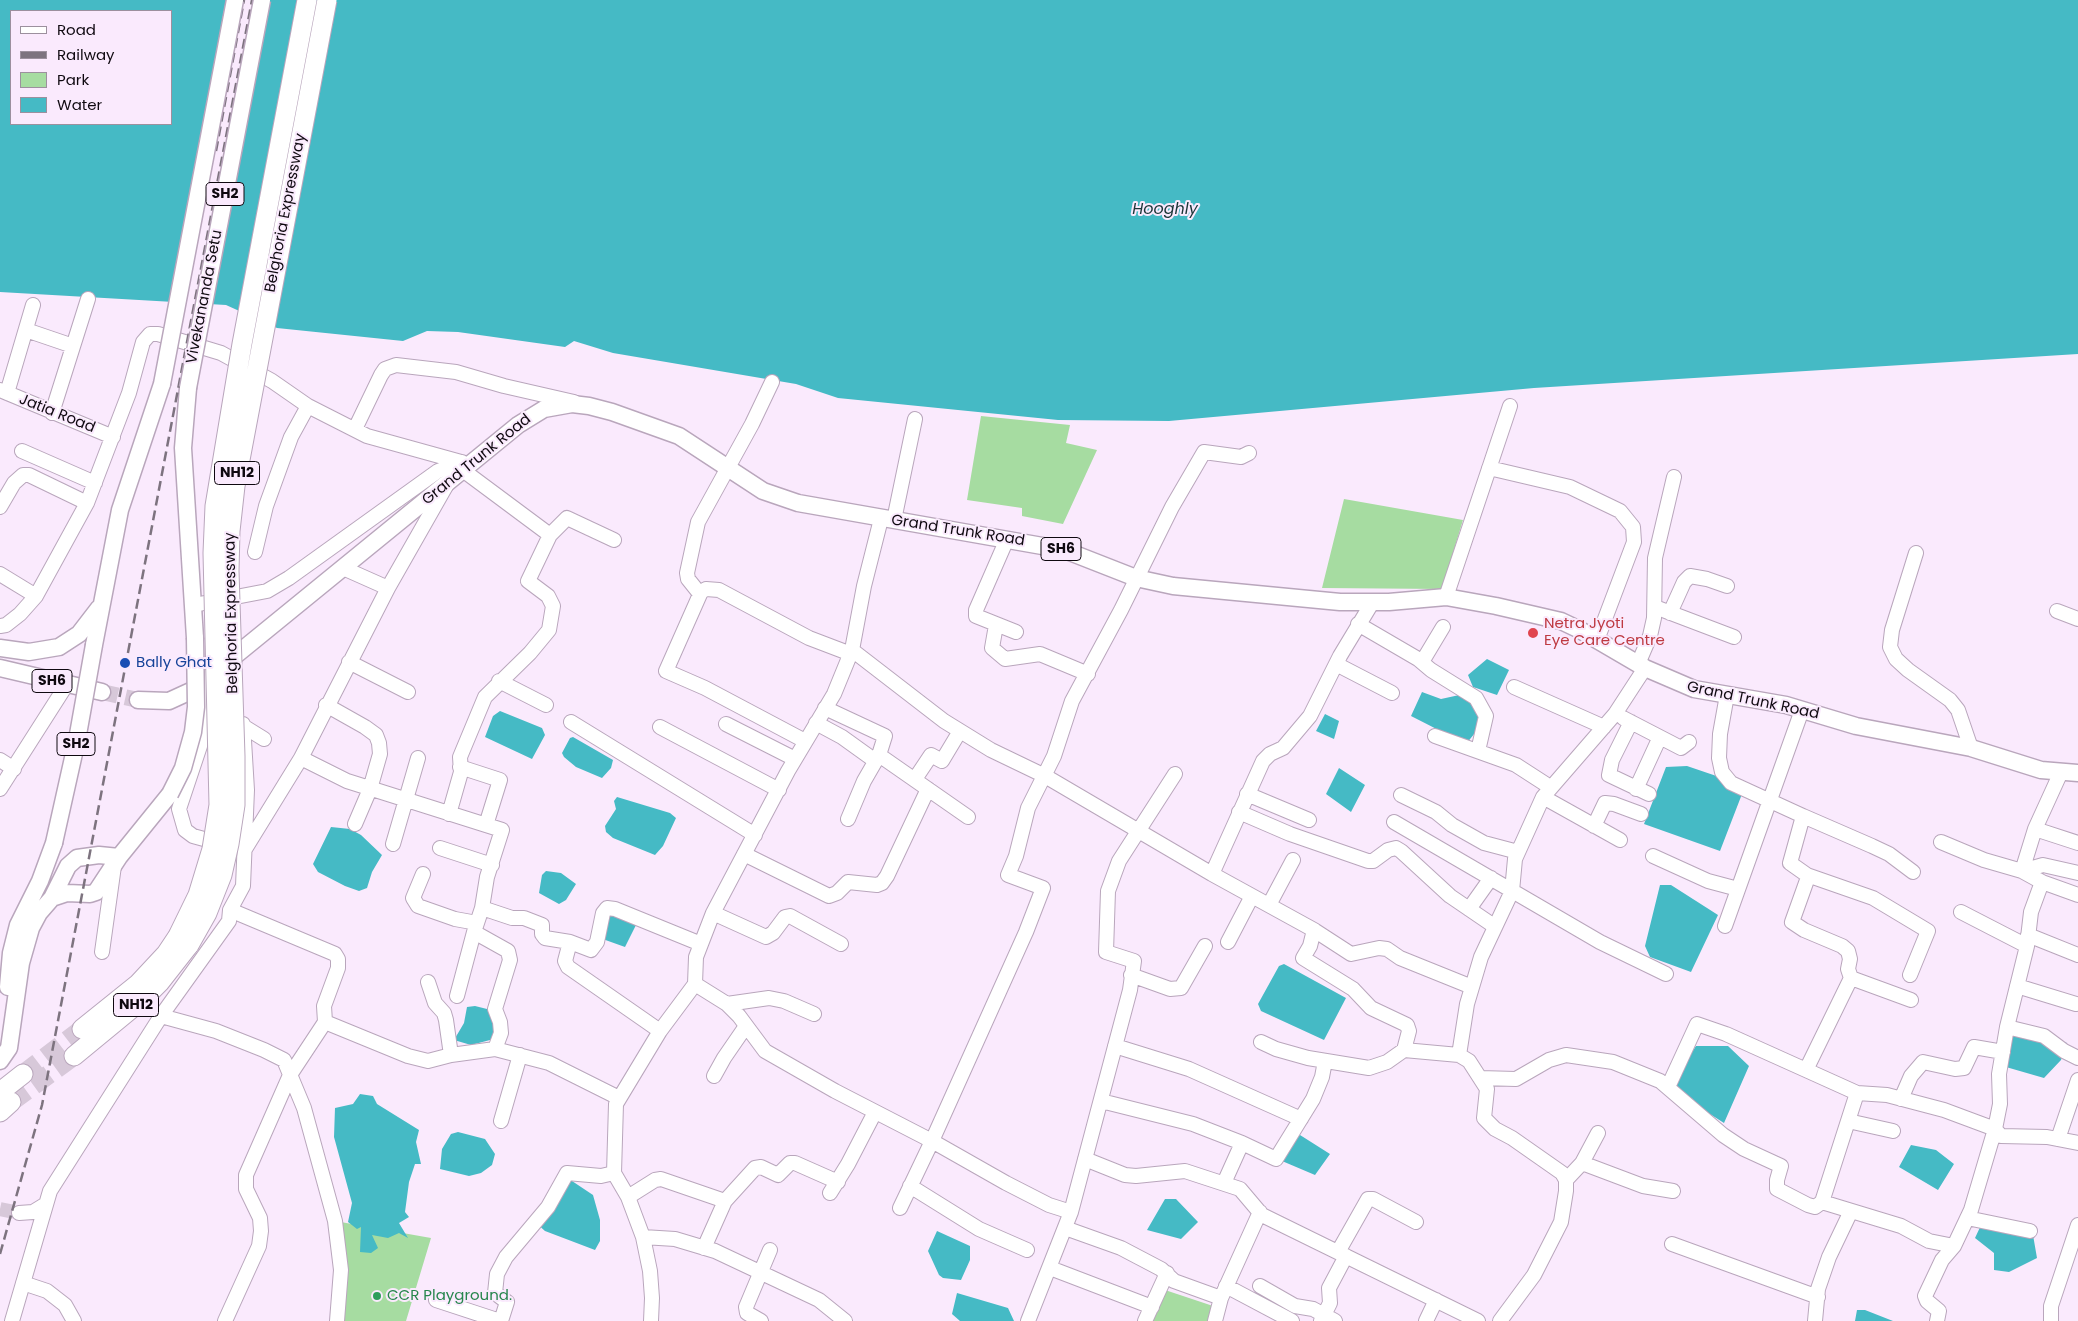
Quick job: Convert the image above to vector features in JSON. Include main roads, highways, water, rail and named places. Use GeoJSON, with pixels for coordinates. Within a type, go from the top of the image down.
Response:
{"type":"FeatureCollection","features":[{"type":"Feature","properties":{"kind":"highway","name":"Belghoria Expressway"},"geometry":{"type":"LineString","coordinates":[[74,1056],[142,1000],[160,982],[184,940],[212,849],[219,805],[213,553],[215,506],[242,344],[308,0]]}},
{"type":"Feature","properties":{"kind":"highway","name":"Belghoria Expressway"},"geometry":{"type":"LineString","coordinates":[[82,1029],[138,984],[184,940],[207,912],[222,875],[229,844],[234,805],[235,766],[229,598],[230,531],[235,486],[327,0]]}},
{"type":"Feature","properties":{"kind":"highway"},"geometry":{"type":"LineString","coordinates":[[4,1102],[23,1074]]}},
{"type":"Feature","properties":{"kind":"main road","name":"Vivekananda Setu"},"geometry":{"type":"LineString","coordinates":[[102,604],[120,510],[162,384],[235,0]]}},
{"type":"Feature","properties":{"kind":"main road","name":"Vivekananda Setu"},"geometry":{"type":"LineString","coordinates":[[116,862],[170,794],[183,768],[193,732],[196,707],[194,605],[183,448],[188,388],[262,0]]}},
{"type":"Feature","properties":{"kind":"main road","name":"Grand Trunk Road"},"geometry":{"type":"LineString","coordinates":[[138,700],[169,701],[181,697],[205,681],[240,650],[446,485],[467,465],[518,425],[544,408],[558,405],[589,406],[632,418],[679,436],[763,491],[807,506],[1007,539],[1066,551],[1136,578],[1211,591],[1372,603],[1446,598],[1561,621],[1641,666],[1680,685],[1760,700],[1856,726],[1972,748],[2020,765],[2078,773]]}},
{"type":"Feature","properties":{"kind":"main road","name":"SH2"},"geometry":{"type":"LineString","coordinates":[[0,1061],[9,1048],[11,1007],[9,964],[13,943],[18,925],[46,866],[54,843],[77,740],[102,604]]}},
{"type":"Feature","properties":{"kind":"main road"},"geometry":{"type":"LineString","coordinates":[[0,648],[29,652],[58,647],[79,634],[102,604]]}},
{"type":"Feature","properties":{"kind":"main road","name":"SH6"},"geometry":{"type":"LineString","coordinates":[[1,669],[102,692]]}},
{"type":"Feature","properties":{"kind":"main road"},"geometry":{"type":"LineString","coordinates":[[52,898],[68,866],[77,858],[99,854],[116,862]]}},
{"type":"Feature","properties":{"kind":"main road","name":"SH2"},"geometry":{"type":"LineString","coordinates":[[0,1051],[3,1031],[11,1007],[28,935],[39,914],[52,898],[67,893],[90,894],[96,892],[116,862]]}},
{"type":"Feature","properties":{"kind":"water","name":"Hooghly"},"geometry":{"type":"Polygon","coordinates":[[[0,0],[2078,0],[2078,354],[1534,388],[1169,421],[1058,420],[838,398],[796,384],[613,353],[574,341],[565,347],[458,332],[427,331],[403,341],[277,328],[226,305],[0,292],[0,0]]]}},
{"type":"Feature","properties":{"kind":"water"},"geometry":{"type":"Polygon","coordinates":[[[1487,659],[1509,670],[1497,695],[1473,687],[1468,675],[1487,659]]]}},
{"type":"Feature","properties":{"kind":"water"},"geometry":{"type":"Polygon","coordinates":[[[1422,692],[1441,699],[1464,694],[1488,717],[1466,744],[1411,716],[1422,692]]]}},
{"type":"Feature","properties":{"kind":"water"},"geometry":{"type":"Polygon","coordinates":[[[500,711],[542,728],[545,735],[532,759],[485,737],[493,716],[500,711]]]}},
{"type":"Feature","properties":{"kind":"water"},"geometry":{"type":"Polygon","coordinates":[[[1325,714],[1339,721],[1334,739],[1316,731],[1325,714]]]}},
{"type":"Feature","properties":{"kind":"water"},"geometry":{"type":"Polygon","coordinates":[[[573,737],[613,760],[611,768],[602,778],[576,767],[564,757],[562,753],[570,738],[573,737]]]}},
{"type":"Feature","properties":{"kind":"water"},"geometry":{"type":"Polygon","coordinates":[[[1687,766],[1737,783],[1742,794],[1720,851],[1644,824],[1666,767],[1687,766]]]}},
{"type":"Feature","properties":{"kind":"water"},"geometry":{"type":"Polygon","coordinates":[[[1339,768],[1365,785],[1351,812],[1326,794],[1339,768]]]}},
{"type":"Feature","properties":{"kind":"water"},"geometry":{"type":"Polygon","coordinates":[[[617,797],[670,813],[676,818],[663,846],[655,855],[613,838],[606,832],[605,826],[616,809],[614,801],[617,797]]]}},
{"type":"Feature","properties":{"kind":"water"},"geometry":{"type":"Polygon","coordinates":[[[331,827],[350,829],[361,835],[382,855],[372,872],[367,888],[359,891],[345,886],[318,872],[313,864],[331,827]]]}},
{"type":"Feature","properties":{"kind":"water"},"geometry":{"type":"Polygon","coordinates":[[[546,871],[561,873],[576,884],[566,900],[559,904],[539,893],[542,875],[546,871]]]}},
{"type":"Feature","properties":{"kind":"water"},"geometry":{"type":"Polygon","coordinates":[[[1660,885],[1671,885],[1718,915],[1691,972],[1650,957],[1645,946],[1660,885]]]}},
{"type":"Feature","properties":{"kind":"water"},"geometry":{"type":"Polygon","coordinates":[[[610,909],[625,914],[636,925],[625,947],[597,937],[610,909]]]}},
{"type":"Feature","properties":{"kind":"water"},"geometry":{"type":"Polygon","coordinates":[[[1284,964],[1346,998],[1324,1040],[1261,1011],[1258,1004],[1279,966],[1284,964]]]}},
{"type":"Feature","properties":{"kind":"water"},"geometry":{"type":"Polygon","coordinates":[[[475,1006],[491,1010],[498,1031],[490,1040],[471,1045],[454,1040],[464,1023],[467,1007],[475,1006]]]}},
{"type":"Feature","properties":{"kind":"water"},"geometry":{"type":"Polygon","coordinates":[[[2013,1025],[2067,1043],[2061,1060],[2044,1078],[2006,1067],[2013,1025]]]}},
{"type":"Feature","properties":{"kind":"water"},"geometry":{"type":"Polygon","coordinates":[[[1696,1046],[1728,1046],[1749,1066],[1724,1123],[1677,1093],[1676,1076],[1696,1046]]]}},
{"type":"Feature","properties":{"kind":"water"},"geometry":{"type":"Polygon","coordinates":[[[360,1094],[373,1096],[377,1104],[419,1130],[416,1142],[421,1164],[415,1164],[409,1182],[405,1212],[409,1217],[399,1223],[408,1238],[399,1233],[388,1238],[372,1235],[378,1248],[371,1253],[360,1252],[361,1227],[357,1229],[348,1222],[352,1203],[334,1137],[335,1108],[353,1104],[360,1094]]]}},
{"type":"Feature","properties":{"kind":"water"},"geometry":{"type":"Polygon","coordinates":[[[458,1132],[485,1139],[495,1154],[492,1165],[481,1173],[469,1176],[440,1169],[442,1149],[451,1134],[458,1132]]]}},
{"type":"Feature","properties":{"kind":"water"},"geometry":{"type":"Polygon","coordinates":[[[1300,1135],[1330,1154],[1315,1175],[1282,1161],[1285,1143],[1300,1135]]]}},
{"type":"Feature","properties":{"kind":"water"},"geometry":{"type":"Polygon","coordinates":[[[1911,1145],[1936,1150],[1954,1164],[1938,1190],[1899,1167],[1911,1145]]]}},
{"type":"Feature","properties":{"kind":"water"},"geometry":{"type":"Polygon","coordinates":[[[563,1175],[593,1195],[600,1220],[600,1241],[595,1250],[545,1231],[535,1222],[563,1175]]]}},
{"type":"Feature","properties":{"kind":"water"},"geometry":{"type":"Polygon","coordinates":[[[1165,1199],[1176,1199],[1198,1222],[1181,1239],[1147,1230],[1165,1199]]]}},
{"type":"Feature","properties":{"kind":"water"},"geometry":{"type":"Polygon","coordinates":[[[1982,1223],[2033,1235],[2037,1258],[2009,1272],[1994,1270],[1994,1253],[1975,1238],[1982,1223]]]}},
{"type":"Feature","properties":{"kind":"water"},"geometry":{"type":"Polygon","coordinates":[[[937,1231],[970,1246],[970,1260],[961,1280],[943,1278],[939,1275],[928,1251],[937,1231]]]}},
{"type":"Feature","properties":{"kind":"water"},"geometry":{"type":"Polygon","coordinates":[[[957,1293],[1008,1308],[1014,1321],[960,1321],[952,1314],[957,1293]]]}},
{"type":"Feature","properties":{"kind":"water"},"geometry":{"type":"Polygon","coordinates":[[[1857,1310],[1865,1310],[1893,1321],[1855,1321],[1857,1310]]]}},
{"type":"Feature","properties":{"kind":"tunnel"},"geometry":{"type":"LineString","coordinates":[[102,692],[138,700]]}},
{"type":"Feature","properties":{"kind":"tunnel"},"geometry":{"type":"LineString","coordinates":[[23,1074],[82,1029]]}},
{"type":"Feature","properties":{"kind":"tunnel"},"geometry":{"type":"LineString","coordinates":[[11,1102],[74,1056]]}},
{"type":"Feature","properties":{"kind":"tunnel"},"geometry":{"type":"LineString","coordinates":[[0,1209],[19,1213]]}},
{"type":"Feature","properties":{"kind":"railway"},"geometry":{"type":"LineString","coordinates":[[216,151],[244,0]]}},
{"type":"Feature","properties":{"kind":"railway"},"geometry":{"type":"LineString","coordinates":[[0,1254],[42,1105],[252,0]]}},
{"type":"Feature","properties":{"kind":"place","name":"Netra Jyoti Eye Care Centre"},"geometry":{"type":"Point","coordinates":[1533,633]}},
{"type":"Feature","properties":{"kind":"place","name":"Bally Ghat"},"geometry":{"type":"Point","coordinates":[125,663]}},
{"type":"Feature","properties":{"kind":"place","name":"CCR Playground."},"geometry":{"type":"Point","coordinates":[377,1296]}}]}
